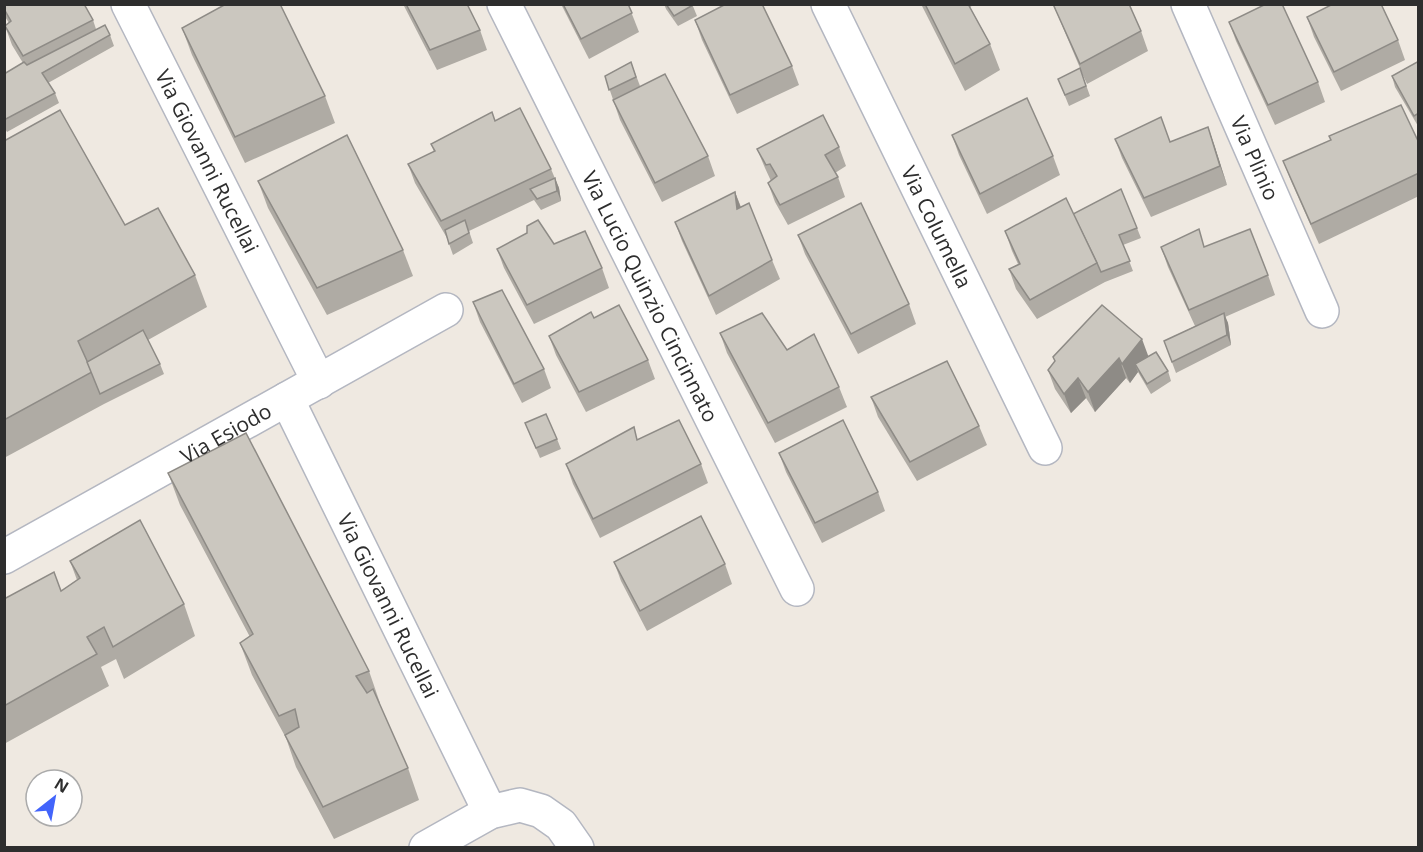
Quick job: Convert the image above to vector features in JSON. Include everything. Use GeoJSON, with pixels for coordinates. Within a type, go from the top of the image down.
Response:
{"type":"FeatureCollection","features":[{"type":"Feature","properties":{"kind":"street","name":"Via Giovanni Rucellai"},"geometry":{"type":"LineString","coordinates":[[128,4],[319,382]]}},
{"type":"Feature","properties":{"kind":"street","name":"Via Lucio Quinzio Cincinnato"},"geometry":{"type":"LineString","coordinates":[[504,4],[797,589]]}},
{"type":"Feature","properties":{"kind":"street","name":"Via Columella"},"geometry":{"type":"LineString","coordinates":[[828,4],[1045,447]]}},
{"type":"Feature","properties":{"kind":"street","name":"Via Plinio"},"geometry":{"type":"LineString","coordinates":[[1188,4],[1322,311]]}},
{"type":"Feature","properties":{"kind":"street","name":"Via Esiodo"},"geometry":{"type":"LineString","coordinates":[[4,556],[446,310]]}},
{"type":"Feature","properties":{"kind":"street","name":"Via Giovanni Rucellai"},"geometry":{"type":"LineString","coordinates":[[287,399],[490,812]]}},
{"type":"Feature","properties":{"kind":"street"},"geometry":{"type":"LineString","coordinates":[[426,848],[490,812],[520,805],[541,811],[561,825],[577,848]]}},
{"type":"Feature","properties":{"kind":"building"},"geometry":{"type":"Polygon","coordinates":[[[4,4],[84,4],[93,20],[23,56],[5,26],[11,21],[4,9],[4,4]]]}},
{"type":"Feature","properties":{"kind":"building"},"geometry":{"type":"Polygon","coordinates":[[[226,4],[280,4],[325,96],[235,137],[182,28],[226,4]]]}},
{"type":"Feature","properties":{"kind":"building"},"geometry":{"type":"Polygon","coordinates":[[[406,4],[467,4],[480,30],[430,50],[406,4]]]}},
{"type":"Feature","properties":{"kind":"building"},"geometry":{"type":"Polygon","coordinates":[[[563,4],[628,4],[632,13],[581,39],[563,4]]]}},
{"type":"Feature","properties":{"kind":"building"},"geometry":{"type":"Polygon","coordinates":[[[666,4],[692,4],[693,5],[674,16],[666,4]]]}},
{"type":"Feature","properties":{"kind":"building"},"geometry":{"type":"Polygon","coordinates":[[[726,4],[762,4],[792,66],[730,95],[695,20],[726,4]]]}},
{"type":"Feature","properties":{"kind":"building"},"geometry":{"type":"Polygon","coordinates":[[[925,4],[968,4],[990,44],[955,64],[925,4]]]}},
{"type":"Feature","properties":{"kind":"building"},"geometry":{"type":"Polygon","coordinates":[[[1053,4],[1129,4],[1141,31],[1080,64],[1053,4]]]}},
{"type":"Feature","properties":{"kind":"building"},"geometry":{"type":"Polygon","coordinates":[[[1266,4],[1282,4],[1318,82],[1268,105],[1229,22],[1266,4]]]}},
{"type":"Feature","properties":{"kind":"building"},"geometry":{"type":"Polygon","coordinates":[[[1333,4],[1381,4],[1398,40],[1334,72],[1307,17],[1333,4]]]}},
{"type":"Feature","properties":{"kind":"building"},"geometry":{"type":"Polygon","coordinates":[[[105,25],[110,35],[42,73],[55,93],[4,120],[4,74],[24,62],[27,65],[105,25]]]}},
{"type":"Feature","properties":{"kind":"building"},"geometry":{"type":"Polygon","coordinates":[[[1419,61],[1419,113],[1414,116],[1392,76],[1419,61]]]}},
{"type":"Feature","properties":{"kind":"building"},"geometry":{"type":"Polygon","coordinates":[[[631,62],[636,77],[609,90],[605,76],[631,62]]]}},
{"type":"Feature","properties":{"kind":"building"},"geometry":{"type":"Polygon","coordinates":[[[1080,68],[1086,86],[1065,95],[1058,79],[1080,68]]]}},
{"type":"Feature","properties":{"kind":"building"},"geometry":{"type":"Polygon","coordinates":[[[665,74],[708,156],[655,183],[613,100],[665,74]]]}},
{"type":"Feature","properties":{"kind":"building"},"geometry":{"type":"Polygon","coordinates":[[[1027,98],[1053,156],[980,194],[952,135],[1027,98]]]}},
{"type":"Feature","properties":{"kind":"building"},"geometry":{"type":"Polygon","coordinates":[[[1401,105],[1419,143],[1419,173],[1311,224],[1283,161],[1331,140],[1329,136],[1401,105]]]}},
{"type":"Feature","properties":{"kind":"building"},"geometry":{"type":"Polygon","coordinates":[[[520,108],[551,169],[441,221],[408,164],[435,151],[431,144],[492,112],[495,121],[520,108]]]}},
{"type":"Feature","properties":{"kind":"building"},"geometry":{"type":"Polygon","coordinates":[[[60,110],[125,225],[158,208],[195,275],[78,341],[92,372],[4,420],[4,141],[60,110]]]}},
{"type":"Feature","properties":{"kind":"building"},"geometry":{"type":"Polygon","coordinates":[[[823,115],[839,147],[825,155],[838,177],[780,205],[768,183],[777,176],[770,164],[766,165],[757,149],[823,115]]]}},
{"type":"Feature","properties":{"kind":"building"},"geometry":{"type":"Polygon","coordinates":[[[1161,117],[1170,142],[1208,127],[1220,166],[1144,198],[1115,139],[1161,117]]]}},
{"type":"Feature","properties":{"kind":"building"},"geometry":{"type":"Polygon","coordinates":[[[347,135],[403,250],[317,288],[258,181],[347,135]]]}},
{"type":"Feature","properties":{"kind":"building"},"geometry":{"type":"Polygon","coordinates":[[[555,178],[557,191],[537,199],[530,189],[555,178]]]}},
{"type":"Feature","properties":{"kind":"building"},"geometry":{"type":"Polygon","coordinates":[[[1121,189],[1137,228],[1119,235],[1130,261],[1101,272],[1073,214],[1121,189]]]}},
{"type":"Feature","properties":{"kind":"building"},"geometry":{"type":"Polygon","coordinates":[[[735,192],[737,209],[749,203],[772,260],[709,296],[675,222],[735,192]]]}},
{"type":"Feature","properties":{"kind":"building"},"geometry":{"type":"Polygon","coordinates":[[[1066,198],[1097,263],[1030,300],[1009,269],[1020,264],[1005,231],[1066,198]]]}},
{"type":"Feature","properties":{"kind":"building"},"geometry":{"type":"Polygon","coordinates":[[[861,203],[909,304],[851,334],[798,235],[861,203]]]}},
{"type":"Feature","properties":{"kind":"building"},"geometry":{"type":"Polygon","coordinates":[[[465,220],[469,233],[449,244],[445,230],[465,220]]]}},
{"type":"Feature","properties":{"kind":"building"},"geometry":{"type":"Polygon","coordinates":[[[538,220],[554,244],[585,231],[602,268],[527,305],[497,249],[527,233],[527,226],[538,220]]]}},
{"type":"Feature","properties":{"kind":"building"},"geometry":{"type":"Polygon","coordinates":[[[1199,229],[1204,247],[1250,229],[1268,275],[1189,310],[1161,247],[1199,229]]]}},
{"type":"Feature","properties":{"kind":"building"},"geometry":{"type":"Polygon","coordinates":[[[502,290],[544,369],[514,384],[473,302],[502,290]]]}},
{"type":"Feature","properties":{"kind":"building"},"geometry":{"type":"Polygon","coordinates":[[[619,305],[648,360],[579,392],[549,336],[591,312],[594,318],[619,305]]]}},
{"type":"Feature","properties":{"kind":"building"},"geometry":{"type":"Polygon","coordinates":[[[1102,305],[1142,339],[1122,364],[1119,358],[1088,392],[1078,378],[1064,394],[1048,370],[1055,361],[1053,357],[1102,305]]]}},
{"type":"Feature","properties":{"kind":"building"},"geometry":{"type":"Polygon","coordinates":[[[762,313],[787,350],[814,334],[839,387],[768,423],[720,333],[762,313]]]}},
{"type":"Feature","properties":{"kind":"building"},"geometry":{"type":"Polygon","coordinates":[[[1224,313],[1227,335],[1172,362],[1164,341],[1224,313]]]}},
{"type":"Feature","properties":{"kind":"building"},"geometry":{"type":"Polygon","coordinates":[[[143,330],[160,364],[100,394],[87,362],[143,330]]]}},
{"type":"Feature","properties":{"kind":"building"},"geometry":{"type":"Polygon","coordinates":[[[1156,352],[1168,371],[1147,384],[1135,364],[1156,352]]]}},
{"type":"Feature","properties":{"kind":"building"},"geometry":{"type":"Polygon","coordinates":[[[947,361],[979,426],[910,462],[871,397],[947,361]]]}},
{"type":"Feature","properties":{"kind":"building"},"geometry":{"type":"Polygon","coordinates":[[[546,414],[557,439],[536,448],[525,423],[546,414]]]}},
{"type":"Feature","properties":{"kind":"building"},"geometry":{"type":"Polygon","coordinates":[[[679,420],[701,464],[593,519],[566,464],[634,427],[637,440],[679,420]]]}},
{"type":"Feature","properties":{"kind":"building"},"geometry":{"type":"Polygon","coordinates":[[[843,420],[878,492],[815,523],[779,453],[843,420]]]}},
{"type":"Feature","properties":{"kind":"building"},"geometry":{"type":"Polygon","coordinates":[[[246,433],[369,671],[356,676],[367,693],[373,689],[408,768],[323,807],[285,735],[299,727],[295,709],[279,716],[240,643],[253,634],[168,473],[246,433]]]}},
{"type":"Feature","properties":{"kind":"building"},"geometry":{"type":"Polygon","coordinates":[[[701,516],[725,564],[640,611],[614,562],[701,516]]]}},
{"type":"Feature","properties":{"kind":"building"},"geometry":{"type":"Polygon","coordinates":[[[140,520],[184,604],[113,647],[104,627],[87,637],[97,654],[4,706],[4,599],[54,572],[61,591],[80,578],[70,561],[140,520]]]}}]}
